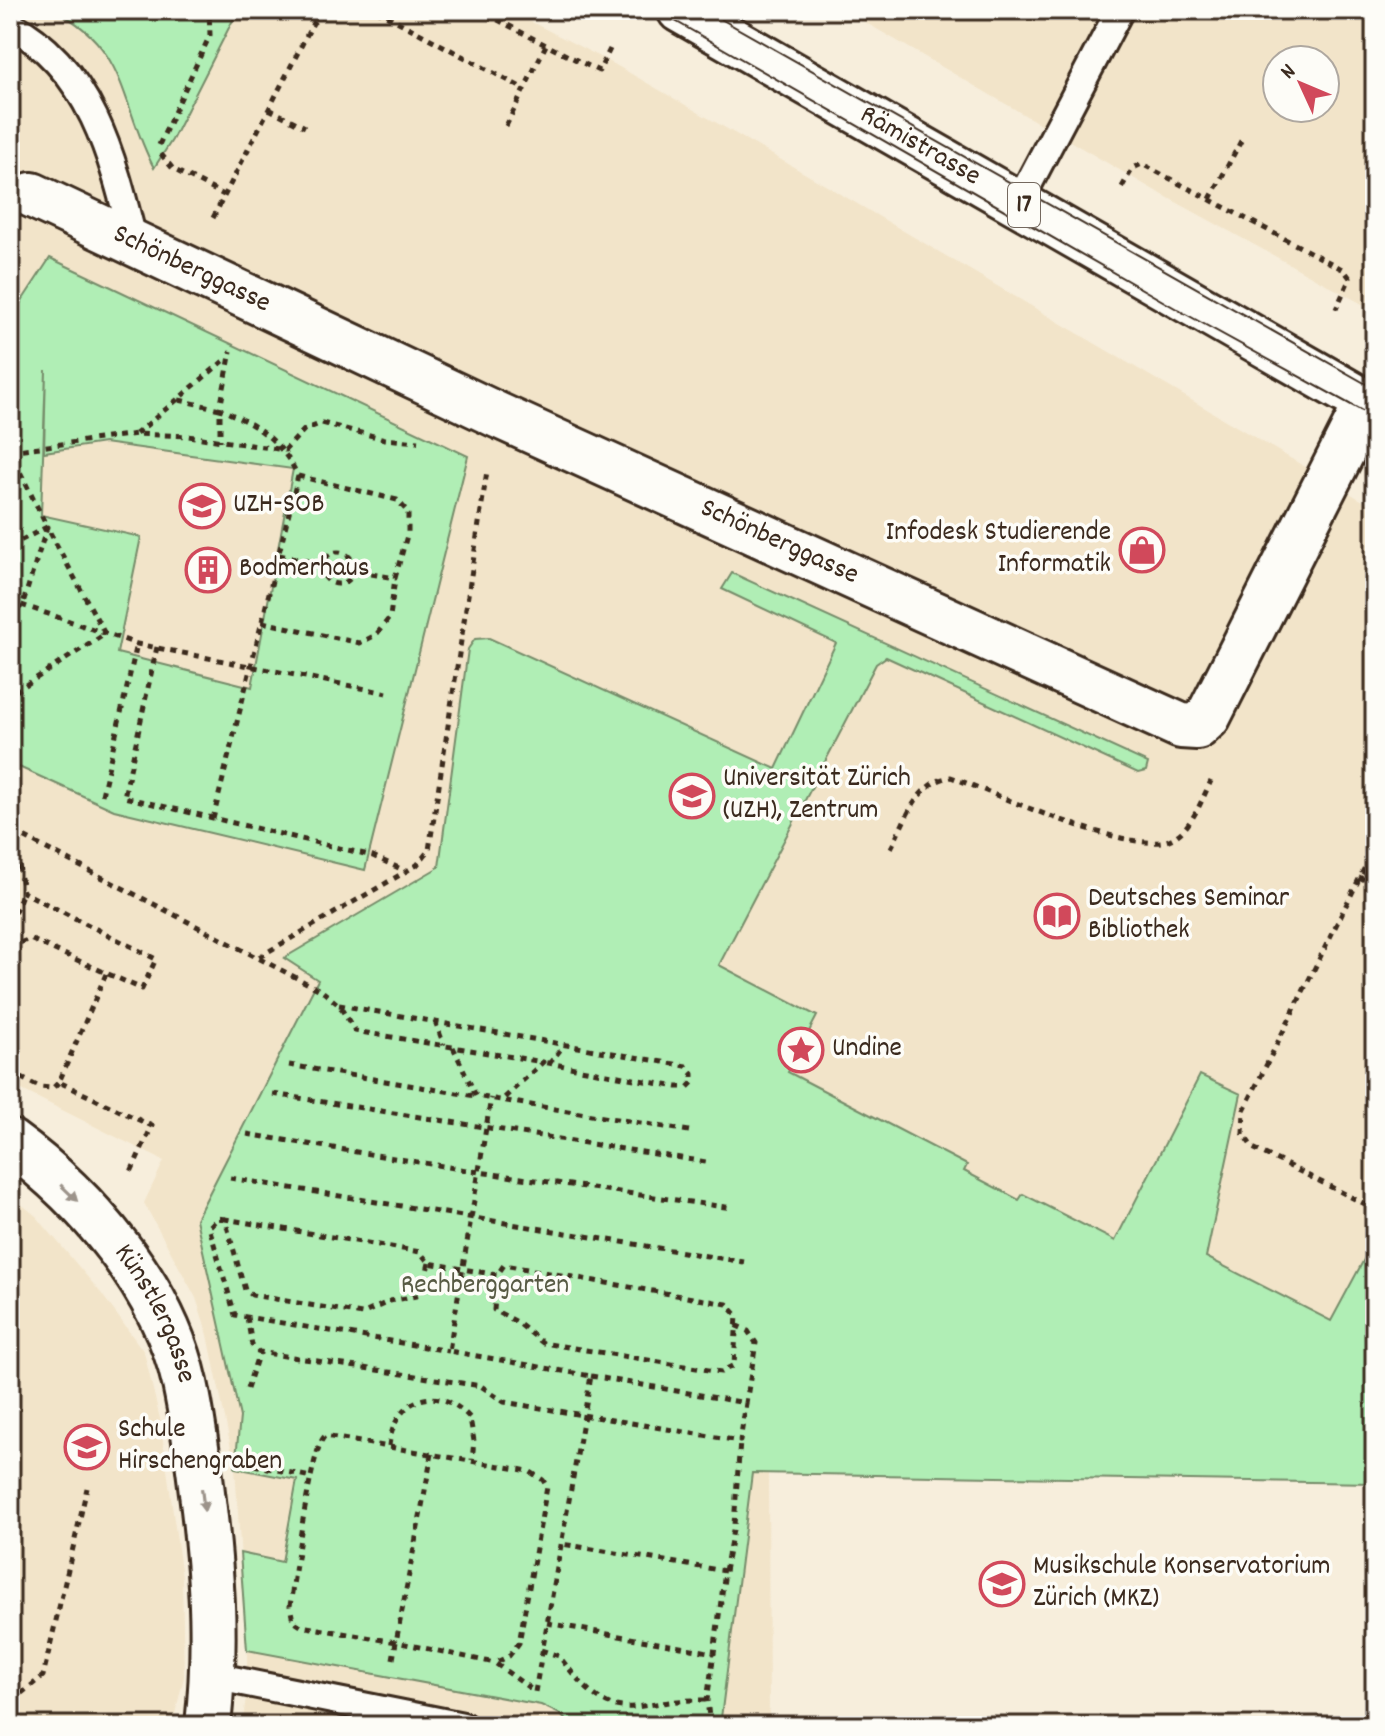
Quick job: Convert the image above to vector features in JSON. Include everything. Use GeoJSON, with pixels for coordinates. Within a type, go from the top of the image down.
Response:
{"type":"FeatureCollection","features":[{"type":"Feature","properties":{"kind":"street","name":"Rämistrasse"},"geometry":{"type":"LineString","coordinates":[[680,10],[1019,202],[1372,409]]}},
{"type":"Feature","properties":{"kind":"street","name":"Schönberggasse"},"geometry":{"type":"LineString","coordinates":[[32,195],[135,247],[256,300],[495,414],[1181,726],[1197,727],[1208,717],[1372,409]]}},
{"type":"Feature","properties":{"kind":"street","name":"Künstlergasse"},"geometry":{"type":"LineString","coordinates":[[10,1142],[68,1191],[111,1234],[168,1335],[184,1380],[201,1486],[215,1613],[208,1726]]}},
{"type":"Feature","properties":{"kind":"lane"},"geometry":{"type":"LineString","coordinates":[[1019,202],[1120,10]]}},
{"type":"Feature","properties":{"kind":"lane"},"geometry":{"type":"LineString","coordinates":[[10,25],[57,58],[82,91],[117,178],[135,247]]}},
{"type":"Feature","properties":{"kind":"lane"},"geometry":{"type":"LineString","coordinates":[[213,1676],[463,1726]]}},
{"type":"Feature","properties":{"kind":"path"},"geometry":{"type":"LineString","coordinates":[[209,10],[210,35],[158,141],[161,156],[173,169],[224,195]]}},
{"type":"Feature","properties":{"kind":"path"},"geometry":{"type":"LineString","coordinates":[[187,269],[313,23],[331,10]]}},
{"type":"Feature","properties":{"kind":"path"},"geometry":{"type":"LineString","coordinates":[[376,10],[524,89]]}},
{"type":"Feature","properties":{"kind":"path"},"geometry":{"type":"LineString","coordinates":[[501,10],[496,19],[599,71],[610,49]]}},
{"type":"Feature","properties":{"kind":"path"},"geometry":{"type":"LineString","coordinates":[[506,126],[546,45]]}},
{"type":"Feature","properties":{"kind":"path"},"geometry":{"type":"LineString","coordinates":[[269,109],[305,127]]}},
{"type":"Feature","properties":{"kind":"path"},"geometry":{"type":"LineString","coordinates":[[1210,199],[1242,139]]}},
{"type":"Feature","properties":{"kind":"path"},"geometry":{"type":"LineString","coordinates":[[1122,187],[1133,168],[1142,164],[1344,270],[1350,278],[1336,309]]}},
{"type":"Feature","properties":{"kind":"path"},"geometry":{"type":"LineString","coordinates":[[220,441],[220,409],[227,359],[256,300]]}},
{"type":"Feature","properties":{"kind":"path"},"geometry":{"type":"LineString","coordinates":[[136,434],[227,359]]}},
{"type":"Feature","properties":{"kind":"path"},"geometry":{"type":"LineString","coordinates":[[285,450],[304,430],[322,423],[385,439],[421,442],[447,391]]}},
{"type":"Feature","properties":{"kind":"path"},"geometry":{"type":"LineString","coordinates":[[178,400],[220,409],[251,423],[285,450],[298,476],[213,819]]}},
{"type":"Feature","properties":{"kind":"path"},"geometry":{"type":"LineString","coordinates":[[259,958],[417,865],[429,850],[495,414]]}},
{"type":"Feature","properties":{"kind":"path"},"geometry":{"type":"LineString","coordinates":[[105,634],[10,451],[136,434],[285,450]]}},
{"type":"Feature","properties":{"kind":"path"},"geometry":{"type":"LineString","coordinates":[[262,622],[360,643],[376,635],[390,617],[395,578],[408,532],[408,512],[397,500],[298,476]]}},
{"type":"Feature","properties":{"kind":"path"},"geometry":{"type":"LineString","coordinates":[[10,546],[47,527]]}},
{"type":"Feature","properties":{"kind":"path"},"geometry":{"type":"LineString","coordinates":[[10,614],[22,606],[47,527]]}},
{"type":"Feature","properties":{"kind":"path"},"geometry":{"type":"LineString","coordinates":[[338,552],[352,561],[354,571],[344,583],[335,584],[326,579],[323,564],[328,555],[338,552]]}},
{"type":"Feature","properties":{"kind":"path"},"geometry":{"type":"LineString","coordinates":[[279,555],[323,564]]}},
{"type":"Feature","properties":{"kind":"path"},"geometry":{"type":"LineString","coordinates":[[354,571],[395,578]]}},
{"type":"Feature","properties":{"kind":"path"},"geometry":{"type":"LineString","coordinates":[[10,601],[137,644],[387,693]]}},
{"type":"Feature","properties":{"kind":"path"},"geometry":{"type":"LineString","coordinates":[[10,695],[105,634]]}},
{"type":"Feature","properties":{"kind":"path"},"geometry":{"type":"LineString","coordinates":[[102,795],[137,644]]}},
{"type":"Feature","properties":{"kind":"path"},"geometry":{"type":"LineString","coordinates":[[157,647],[124,797],[373,856],[405,871]]}},
{"type":"Feature","properties":{"kind":"path"},"geometry":{"type":"LineString","coordinates":[[891,848],[927,784],[951,777],[1096,830],[1151,845],[1171,840],[1185,830],[1203,797]]}},
{"type":"Feature","properties":{"kind":"path"},"geometry":{"type":"LineString","coordinates":[[10,806],[23,892],[10,924]]}},
{"type":"Feature","properties":{"kind":"path"},"geometry":{"type":"LineString","coordinates":[[14,832],[322,991],[339,1005],[355,1031],[677,1087],[688,1087],[693,1082],[693,1074],[686,1066],[339,1005]]}},
{"type":"Feature","properties":{"kind":"path"},"geometry":{"type":"LineString","coordinates":[[1375,847],[1244,1110],[1243,1134],[1253,1148],[1375,1209]]}},
{"type":"Feature","properties":{"kind":"path"},"geometry":{"type":"LineString","coordinates":[[1359,877],[1375,885]]}},
{"type":"Feature","properties":{"kind":"path"},"geometry":{"type":"LineString","coordinates":[[10,965],[19,943],[30,939],[142,989],[156,959],[23,892]]}},
{"type":"Feature","properties":{"kind":"path"},"geometry":{"type":"LineString","coordinates":[[10,1072],[39,1087],[53,1088],[59,1082],[107,974]]}},
{"type":"Feature","properties":{"kind":"path"},"geometry":{"type":"LineString","coordinates":[[435,1021],[444,1046]]}},
{"type":"Feature","properties":{"kind":"path"},"geometry":{"type":"LineString","coordinates":[[502,1100],[564,1045]]}},
{"type":"Feature","properties":{"kind":"path"},"geometry":{"type":"LineString","coordinates":[[453,1047],[476,1096]]}},
{"type":"Feature","properties":{"kind":"path"},"geometry":{"type":"LineString","coordinates":[[289,1065],[689,1131]]}},
{"type":"Feature","properties":{"kind":"path"},"geometry":{"type":"LineString","coordinates":[[59,1082],[152,1126],[127,1180]]}},
{"type":"Feature","properties":{"kind":"path"},"geometry":{"type":"LineString","coordinates":[[273,1094],[706,1162]]}},
{"type":"Feature","properties":{"kind":"path"},"geometry":{"type":"LineString","coordinates":[[449,1351],[491,1098]]}},
{"type":"Feature","properties":{"kind":"path"},"geometry":{"type":"LineString","coordinates":[[247,1134],[479,1172],[732,1208]]}},
{"type":"Feature","properties":{"kind":"path"},"geometry":{"type":"LineString","coordinates":[[230,1178],[744,1262]]}},
{"type":"Feature","properties":{"kind":"path"},"geometry":{"type":"LineString","coordinates":[[497,1275],[429,1263],[420,1252],[225,1219],[218,1218],[209,1227],[231,1312],[746,1403]]}},
{"type":"Feature","properties":{"kind":"path"},"geometry":{"type":"LineString","coordinates":[[225,1219],[245,1290],[252,1295],[362,1314],[390,1301],[421,1295],[429,1263]]}},
{"type":"Feature","properties":{"kind":"path"},"geometry":{"type":"LineString","coordinates":[[504,1265],[727,1304],[737,1315],[734,1365],[721,1372],[543,1343],[517,1322],[494,1310],[497,1275],[504,1265]]}},
{"type":"Feature","properties":{"kind":"path"},"geometry":{"type":"LineString","coordinates":[[247,1317],[252,1345],[259,1352],[481,1386],[497,1393],[504,1402],[740,1441]]}},
{"type":"Feature","properties":{"kind":"path"},"geometry":{"type":"LineString","coordinates":[[710,1726],[707,1700],[734,1525],[740,1441],[756,1343],[748,1331],[735,1325]]}},
{"type":"Feature","properties":{"kind":"path"},"geometry":{"type":"LineString","coordinates":[[248,1377],[259,1352]]}},
{"type":"Feature","properties":{"kind":"path"},"geometry":{"type":"LineString","coordinates":[[495,1663],[509,1656],[519,1643],[547,1487],[543,1480],[529,1471],[325,1436],[317,1445],[290,1606],[293,1621],[301,1626],[495,1663],[535,1692],[591,1376]]}},
{"type":"Feature","properties":{"kind":"path"},"geometry":{"type":"LineString","coordinates":[[389,1446],[396,1416],[411,1403],[434,1399],[449,1402],[470,1418],[474,1441],[472,1460]]}},
{"type":"Feature","properties":{"kind":"path"},"geometry":{"type":"LineString","coordinates":[[393,1659],[432,1454]]}},
{"type":"Feature","properties":{"kind":"path"},"geometry":{"type":"LineString","coordinates":[[247,1463],[311,1477]]}},
{"type":"Feature","properties":{"kind":"path"},"geometry":{"type":"LineString","coordinates":[[10,1713],[13,1700],[43,1676],[87,1488]]}},
{"type":"Feature","properties":{"kind":"path"},"geometry":{"type":"LineString","coordinates":[[562,1544],[725,1571]]}},
{"type":"Feature","properties":{"kind":"path"},"geometry":{"type":"LineString","coordinates":[[547,1623],[714,1653]]}},
{"type":"Feature","properties":{"kind":"path"},"geometry":{"type":"LineString","coordinates":[[541,1650],[559,1656],[576,1681],[601,1707],[624,1715],[682,1700],[707,1700]]}},
{"type":"Feature","properties":{"kind":"shaded area","name":"Universität Zürich (UZH), Zentrum"},"geometry":{"type":"Polygon","coordinates":[[[10,10],[508,10],[614,64],[832,189],[1375,508],[1375,1483],[768,1473],[769,1726],[242,1726],[247,1690],[247,1650],[235,1468],[208,1335],[196,1298],[144,1203],[164,1161],[10,1084],[10,10]]]}},
{"type":"Feature","properties":{"kind":"shaded area"},"geometry":{"type":"Polygon","coordinates":[[[844,10],[1375,10],[1375,311],[1154,190],[844,10]]]}},
{"type":"Feature","properties":{"kind":"shaded area","name":"Schule Hirschengraben"},"geometry":{"type":"Polygon","coordinates":[[[10,1195],[36,1216],[101,1293],[144,1352],[160,1419],[182,1577],[184,1677],[172,1726],[10,1726],[10,1195]]]}},
{"type":"Feature","properties":{"kind":"green space"},"geometry":{"type":"Polygon","coordinates":[[[54,10],[238,10],[172,140],[154,168],[109,59],[96,41],[54,10]]]}},
{"type":"Feature","properties":{"kind":"green space"},"geometry":{"type":"Polygon","coordinates":[[[50,258],[468,456],[365,870],[114,810],[10,763],[10,319],[50,258]],[[46,370],[41,515],[141,537],[117,653],[252,687],[293,469],[104,443],[44,452],[46,370]]]}},
{"type":"Feature","properties":{"kind":"green space","name":"Rechberggarten"},"geometry":{"type":"Polygon","coordinates":[[[732,573],[1148,763],[1146,771],[1138,773],[886,657],[876,664],[719,965],[817,1016],[788,1072],[967,1165],[964,1171],[1019,1200],[1023,1194],[1115,1241],[1200,1075],[1241,1094],[1206,1257],[1331,1321],[1375,1239],[1375,1483],[752,1473],[720,1726],[571,1726],[560,1714],[541,1705],[247,1650],[240,1553],[282,1562],[297,1480],[235,1468],[240,1417],[196,1219],[318,980],[284,958],[439,867],[468,649],[475,639],[489,638],[776,769],[836,643],[722,589],[732,573]]]}},
{"type":"Feature","properties":{"kind":"tram line"},"geometry":{"type":"LineString","coordinates":[[656,10],[1182,312],[1375,418]]}},
{"type":"Feature","properties":{"kind":"tram line"},"geometry":{"type":"LineString","coordinates":[[705,10],[1375,389]]}},
{"type":"Feature","properties":{"kind":"place","name":"UZH-SOB"},"geometry":{"type":"Point","coordinates":[202,506]}},
{"type":"Feature","properties":{"kind":"place","name":"Infodesk Studierende Informatik"},"geometry":{"type":"Point","coordinates":[1142,550]}},
{"type":"Feature","properties":{"kind":"place","name":"Bodmerhaus"},"geometry":{"type":"Point","coordinates":[208,570]}},
{"type":"Feature","properties":{"kind":"place","name":"Universität Zürich (UZH), Zentrum"},"geometry":{"type":"Point","coordinates":[692,796]}},
{"type":"Feature","properties":{"kind":"place","name":"Deutsches Seminar Bibliothek"},"geometry":{"type":"Point","coordinates":[1057,916]}},
{"type":"Feature","properties":{"kind":"place","name":"Undine"},"geometry":{"type":"Point","coordinates":[801,1050]}},
{"type":"Feature","properties":{"kind":"place","name":"Schule Hirschengraben"},"geometry":{"type":"Point","coordinates":[87,1447]}},
{"type":"Feature","properties":{"kind":"place","name":"Musikschule Konservatorium Zürich (MKZ)"},"geometry":{"type":"Point","coordinates":[1002,1584]}}]}
